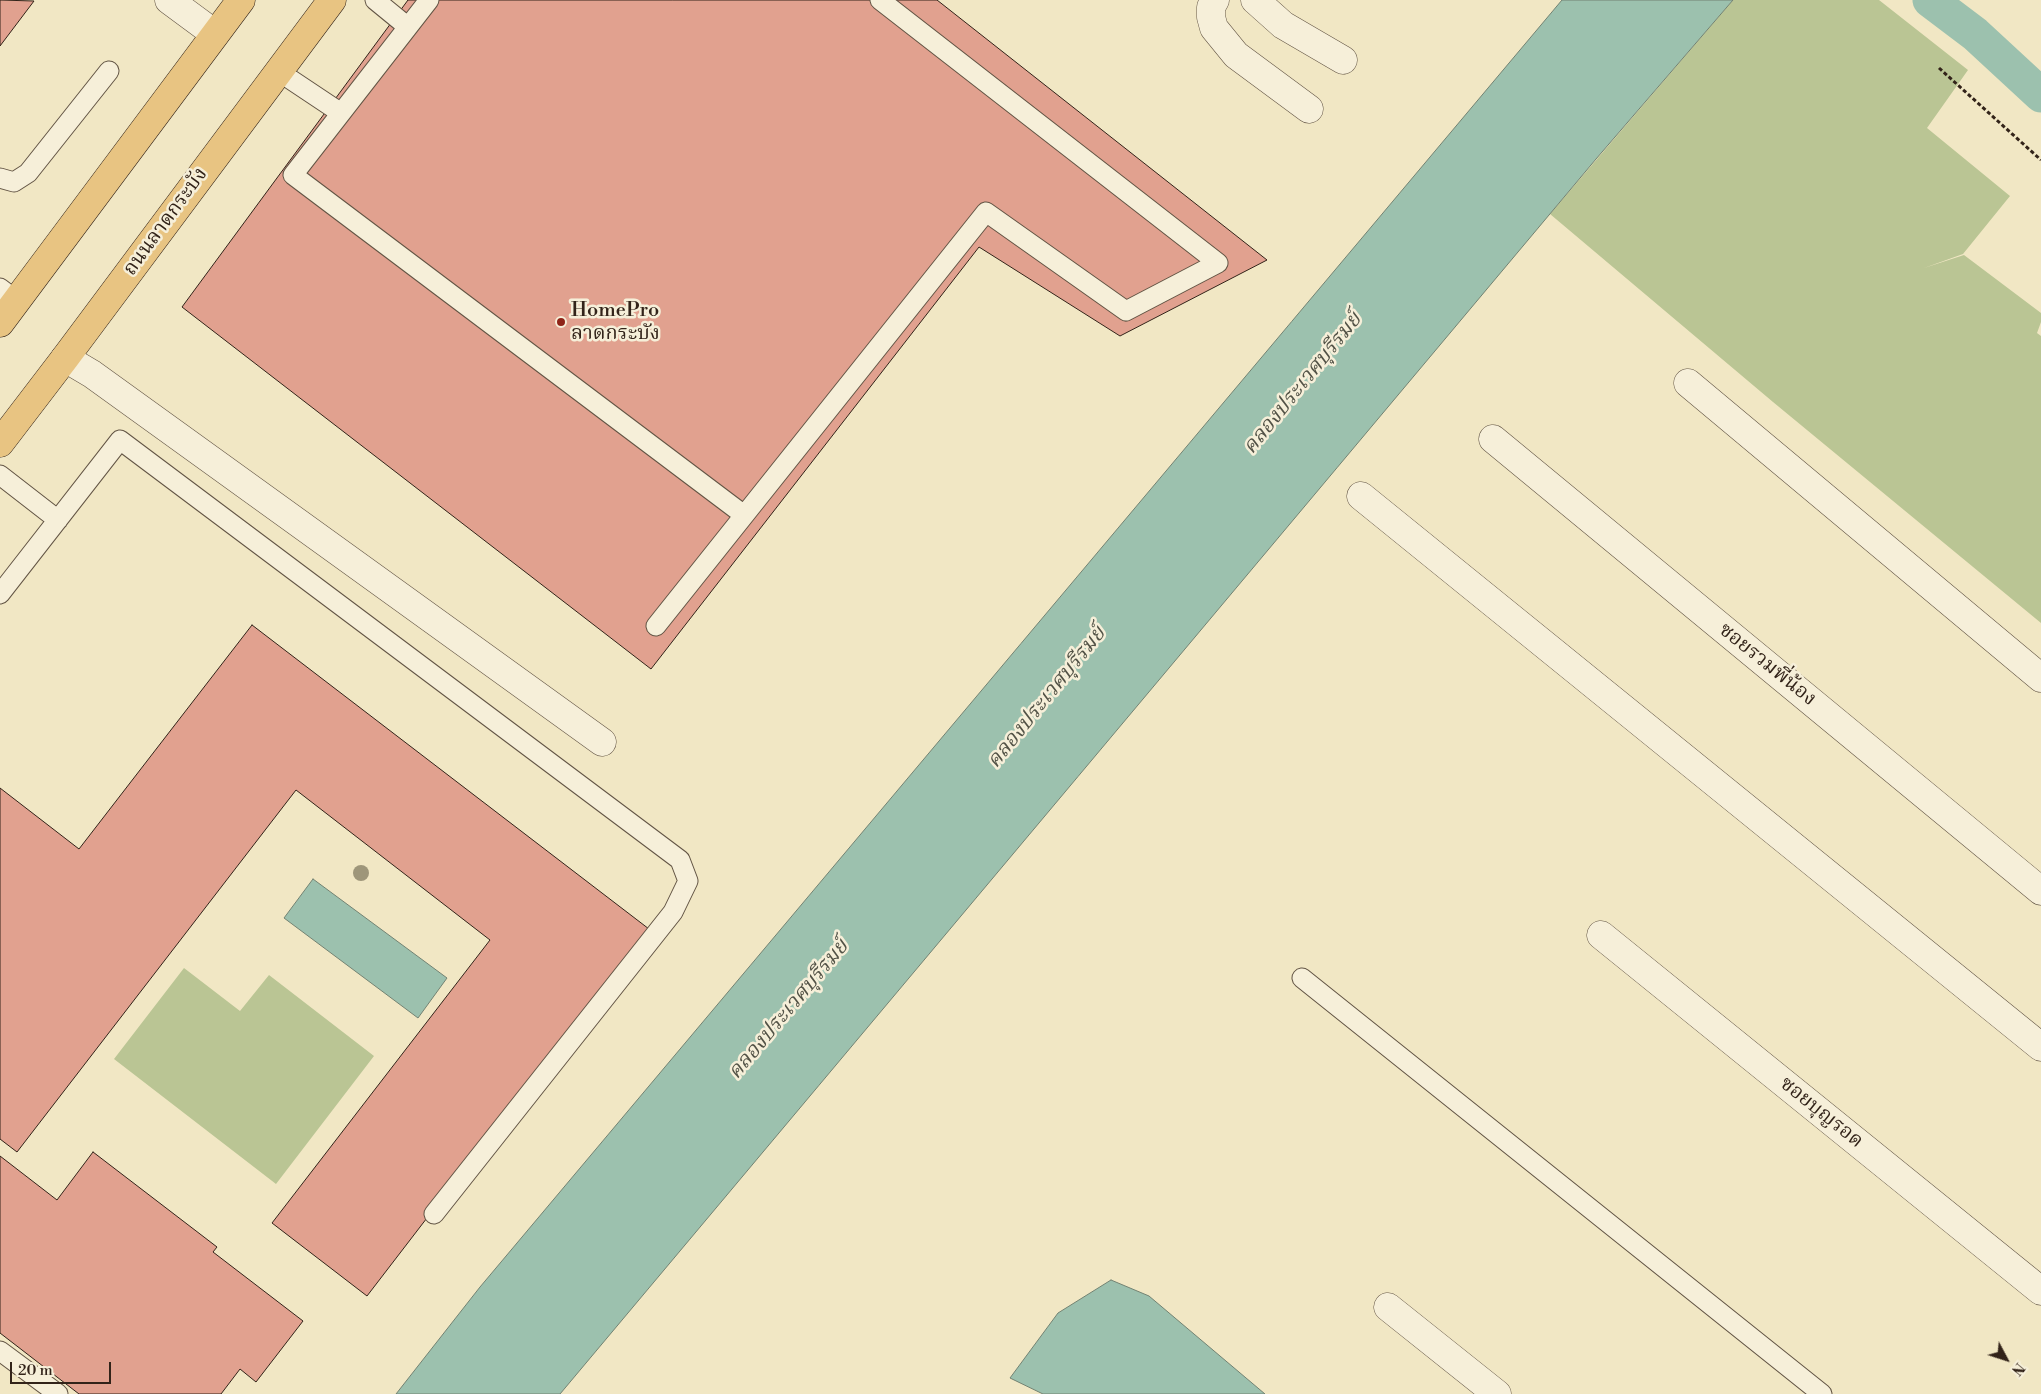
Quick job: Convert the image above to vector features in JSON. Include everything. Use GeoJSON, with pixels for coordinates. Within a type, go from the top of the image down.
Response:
{"type":"FeatureCollection","features":[{"type":"Feature","properties":{"kind":"main road"},"geometry":{"type":"LineString","coordinates":[[0,323],[8,295],[241,0]]}},
{"type":"Feature","properties":{"kind":"main road","name":"ถนนลาดกระบัง"},"geometry":{"type":"LineString","coordinates":[[0,443],[66,358],[332,0]]}},
{"type":"Feature","properties":{"kind":"street"},"geometry":{"type":"LineString","coordinates":[[169,0],[215,34]]}},
{"type":"Feature","properties":{"kind":"street"},"geometry":{"type":"LineString","coordinates":[[1215,0],[1210,17],[1214,28],[1236,55],[1309,109]]}},
{"type":"Feature","properties":{"kind":"street"},"geometry":{"type":"LineString","coordinates":[[1256,0],[1284,25],[1343,60]]}},
{"type":"Feature","properties":{"kind":"street"},"geometry":{"type":"LineString","coordinates":[[66,358],[100,379],[602,742]]}},
{"type":"Feature","properties":{"kind":"street"},"geometry":{"type":"LineString","coordinates":[[1688,383],[2041,678]]}},
{"type":"Feature","properties":{"kind":"street","name":"ซอยรวมพี่น้อง"},"geometry":{"type":"LineString","coordinates":[[1493,439],[2041,891]]}},
{"type":"Feature","properties":{"kind":"street"},"geometry":{"type":"LineString","coordinates":[[1361,496],[2041,1047]]}},
{"type":"Feature","properties":{"kind":"street","name":"ซอยบุญรอด"},"geometry":{"type":"LineString","coordinates":[[1601,935],[2041,1291]]}},
{"type":"Feature","properties":{"kind":"street"},"geometry":{"type":"LineString","coordinates":[[1388,1307],[1498,1394]]}},
{"type":"Feature","properties":{"kind":"lane"},"geometry":{"type":"LineString","coordinates":[[375,0],[408,27]]}},
{"type":"Feature","properties":{"kind":"lane"},"geometry":{"type":"LineString","coordinates":[[428,0],[293,175],[744,515]]}},
{"type":"Feature","properties":{"kind":"lane"},"geometry":{"type":"LineString","coordinates":[[656,626],[986,212],[1126,311],[1218,262],[880,0]]}},
{"type":"Feature","properties":{"kind":"lane"},"geometry":{"type":"LineString","coordinates":[[0,178],[14,182],[28,173],[109,71]]}},
{"type":"Feature","properties":{"kind":"lane"},"geometry":{"type":"LineString","coordinates":[[278,71],[341,113]]}},
{"type":"Feature","properties":{"kind":"lane"},"geometry":{"type":"LineString","coordinates":[[0,594],[120,440],[680,860],[688,882],[673,912],[434,1214]]}},
{"type":"Feature","properties":{"kind":"lane"},"geometry":{"type":"LineString","coordinates":[[0,475],[58,520]]}},
{"type":"Feature","properties":{"kind":"lane"},"geometry":{"type":"LineString","coordinates":[[1302,978],[1822,1394]]}},
{"type":"Feature","properties":{"kind":"lane"},"geometry":{"type":"LineString","coordinates":[[0,1351],[58,1394]]}},
{"type":"Feature","properties":{"kind":"path"},"geometry":{"type":"LineString","coordinates":[[1939,68],[2041,160]]}},
{"type":"Feature","properties":{"kind":"shaded area"},"geometry":{"type":"Polygon","coordinates":[[[1733,0],[1879,0],[1968,70],[1927,128],[2010,196],[1963,254],[1924,268],[1964,255],[2041,313],[2041,322],[2037,333],[2041,336],[2041,623],[1773,402],[1550,214],[1733,0]]]}},
{"type":"Feature","properties":{"kind":"shaded area"},"geometry":{"type":"Polygon","coordinates":[[[184,968],[240,1011],[269,975],[374,1056],[276,1184],[114,1059],[184,968]]]}},
{"type":"Feature","properties":{"kind":"water","name":"คลองประเวศบุรีรมย์"},"geometry":{"type":"Polygon","coordinates":[[[1562,0],[1733,0],[1596,159],[560,1394],[396,1394],[480,1287],[1562,0]]]}},
{"type":"Feature","properties":{"kind":"water"},"geometry":{"type":"Polygon","coordinates":[[[313,879],[447,978],[418,1018],[284,918],[313,879]]]}},
{"type":"Feature","properties":{"kind":"water"},"geometry":{"type":"Polygon","coordinates":[[[1111,1280],[1149,1296],[1265,1394],[1043,1394],[1010,1378],[1058,1313],[1111,1280]]]}},
{"type":"Feature","properties":{"kind":"building"},"geometry":{"type":"Polygon","coordinates":[[[0,0],[34,1],[0,46],[0,0]]]}},
{"type":"Feature","properties":{"kind":"building","name":"HomePro ลาดกระบัง"},"geometry":{"type":"Polygon","coordinates":[[[408,0],[937,0],[1267,260],[1120,336],[979,247],[651,669],[182,307],[408,0]]]}},
{"type":"Feature","properties":{"kind":"building"},"geometry":{"type":"Polygon","coordinates":[[[252,625],[649,929],[367,1296],[272,1223],[490,940],[296,790],[17,1152],[0,1139],[0,788],[79,849],[252,625]]]}},
{"type":"Feature","properties":{"kind":"building"},"geometry":{"type":"Polygon","coordinates":[[[93,1152],[217,1247],[213,1252],[303,1321],[256,1382],[240,1369],[221,1394],[79,1394],[0,1333],[0,1156],[57,1200],[93,1152]]]}},
{"type":"Feature","properties":{"kind":"waterway"},"geometry":{"type":"LineString","coordinates":[[1930,0],[1975,34],[2041,95]]}},
{"type":"Feature","properties":{"kind":"place","name":"HomePro ลาดกระบัง"},"geometry":{"type":"Point","coordinates":[561,322]}}]}
